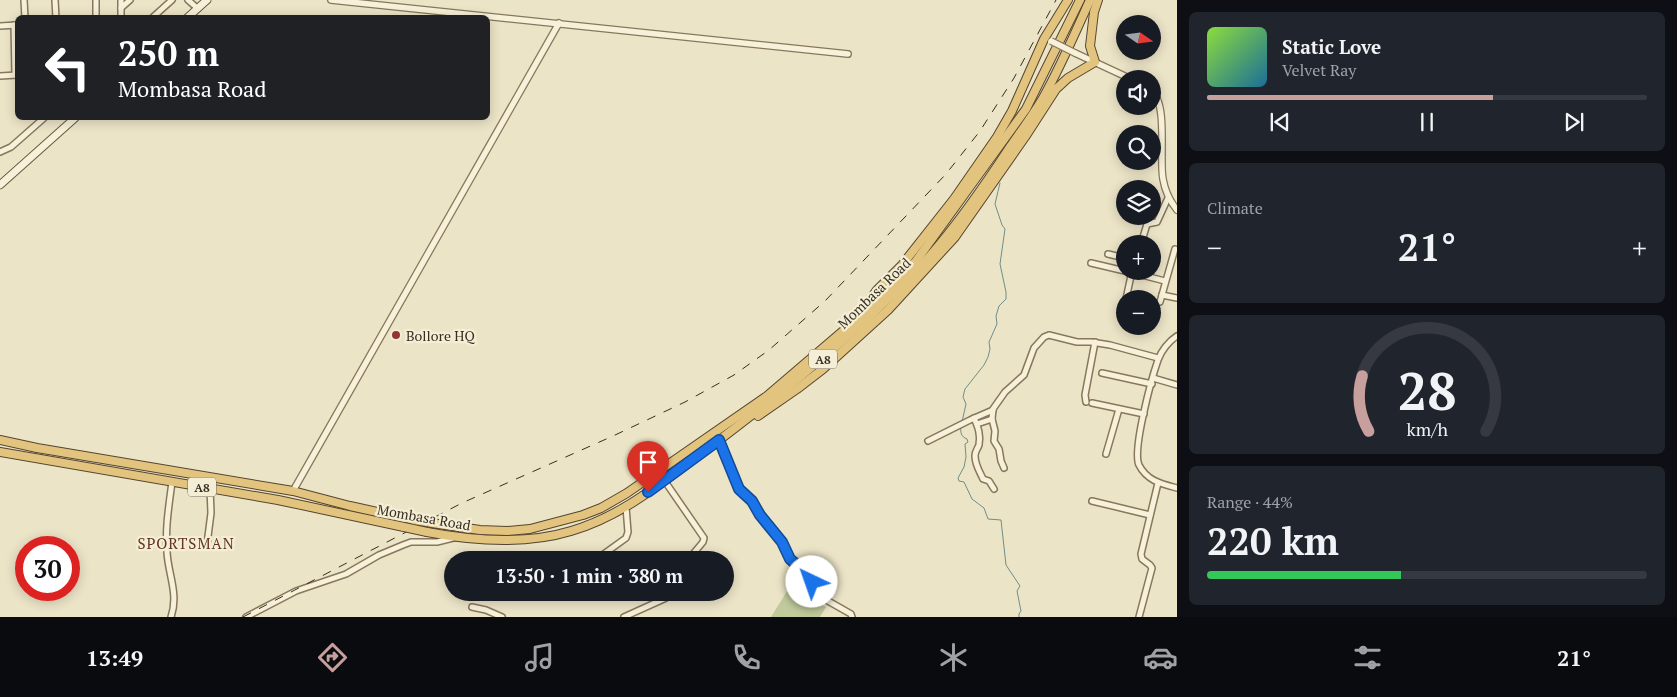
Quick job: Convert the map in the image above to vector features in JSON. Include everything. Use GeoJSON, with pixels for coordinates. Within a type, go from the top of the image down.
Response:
{"type":"FeatureCollection","features":[{"type":"Feature","properties":{"kind":"highway"},"geometry":{"type":"LineString","coordinates":[[857,319],[877,290],[902,265],[954,199],[997,138],[1068,0]]}},
{"type":"Feature","properties":{"kind":"highway","name":"Mombasa Road"},"geometry":{"type":"LineString","coordinates":[[0,440],[293,491],[414,520],[480,530],[508,531],[523,529],[584,515],[627,494],[766,396],[857,319],[916,262],[1026,109],[1080,0]]}},
{"type":"Feature","properties":{"kind":"highway","name":"Mombasa Road"},"geometry":{"type":"LineString","coordinates":[[0,452],[278,500],[454,538],[515,540],[545,537],[571,531],[607,518],[626,507],[719,440],[829,354],[930,257],[992,176],[1042,101],[1090,0]]}},
{"type":"Feature","properties":{"kind":"highway"},"geometry":{"type":"LineString","coordinates":[[732,430],[760,415],[823,369],[888,310],[955,237],[1020,145],[1056,89],[1068,78],[1095,62],[1090,46],[1094,12],[1098,0]]}},
{"type":"Feature","properties":{"kind":"main road"},"geometry":{"type":"LineString","coordinates":[[190,15],[206,0]]}},
{"type":"Feature","properties":{"kind":"main road"},"geometry":{"type":"LineString","coordinates":[[0,185],[73,120]]}},
{"type":"Feature","properties":{"kind":"street"},"geometry":{"type":"LineString","coordinates":[[24,0],[25,15]]}},
{"type":"Feature","properties":{"kind":"street"},"geometry":{"type":"LineString","coordinates":[[55,0],[56,15]]}},
{"type":"Feature","properties":{"kind":"street"},"geometry":{"type":"LineString","coordinates":[[96,0],[96,15]]}},
{"type":"Feature","properties":{"kind":"street"},"geometry":{"type":"LineString","coordinates":[[121,0],[122,15]]}},
{"type":"Feature","properties":{"kind":"street"},"geometry":{"type":"LineString","coordinates":[[121,8],[130,0]]}},
{"type":"Feature","properties":{"kind":"street"},"geometry":{"type":"LineString","coordinates":[[155,15],[172,0]]}},
{"type":"Feature","properties":{"kind":"street"},"geometry":{"type":"LineString","coordinates":[[188,0],[198,8]]}},
{"type":"Feature","properties":{"kind":"street"},"geometry":{"type":"LineString","coordinates":[[331,0],[480,15]]}},
{"type":"Feature","properties":{"kind":"street"},"geometry":{"type":"LineString","coordinates":[[490,16],[848,54]]}},
{"type":"Feature","properties":{"kind":"street"},"geometry":{"type":"LineString","coordinates":[[293,491],[559,23]]}},
{"type":"Feature","properties":{"kind":"street"},"geometry":{"type":"LineString","coordinates":[[0,26],[15,25]]}},
{"type":"Feature","properties":{"kind":"street"},"geometry":{"type":"LineString","coordinates":[[1047,40],[1116,72]]}},
{"type":"Feature","properties":{"kind":"street"},"geometry":{"type":"LineString","coordinates":[[0,76],[15,75]]}},
{"type":"Feature","properties":{"kind":"street"},"geometry":{"type":"LineString","coordinates":[[1161,108],[1162,177],[1168,198],[1177,210]]}},
{"type":"Feature","properties":{"kind":"street"},"geometry":{"type":"LineString","coordinates":[[0,152],[10,147],[42,120]]}},
{"type":"Feature","properties":{"kind":"street"},"geometry":{"type":"LineString","coordinates":[[1144,235],[1147,224],[1157,222],[1168,198]]}},
{"type":"Feature","properties":{"kind":"street"},"geometry":{"type":"LineString","coordinates":[[1175,249],[1162,295],[1177,298]]}},
{"type":"Feature","properties":{"kind":"street"},"geometry":{"type":"LineString","coordinates":[[1108,254],[1116,256]]}},
{"type":"Feature","properties":{"kind":"street"},"geometry":{"type":"LineString","coordinates":[[1091,263],[1116,268]]}},
{"type":"Feature","properties":{"kind":"street"},"geometry":{"type":"LineString","coordinates":[[1161,280],[1165,281]]}},
{"type":"Feature","properties":{"kind":"street"},"geometry":{"type":"LineString","coordinates":[[1004,468],[1001,463],[999,449],[994,441],[993,410],[1005,392],[1024,375],[1034,348],[1044,337],[1049,335],[1077,342],[1095,342],[1158,358]]}},
{"type":"Feature","properties":{"kind":"street"},"geometry":{"type":"LineString","coordinates":[[1177,335],[1158,358],[1144,414],[1137,459],[1146,476],[1158,483],[1177,488]]}},
{"type":"Feature","properties":{"kind":"street"},"geometry":{"type":"LineString","coordinates":[[1095,342],[1085,395],[1089,402],[1144,414]]}},
{"type":"Feature","properties":{"kind":"street"},"geometry":{"type":"LineString","coordinates":[[1102,372],[1177,385]]}},
{"type":"Feature","properties":{"kind":"street"},"geometry":{"type":"LineString","coordinates":[[1106,454],[1119,408]]}},
{"type":"Feature","properties":{"kind":"street"},"geometry":{"type":"LineString","coordinates":[[928,441],[993,410]]}},
{"type":"Feature","properties":{"kind":"street"},"geometry":{"type":"LineString","coordinates":[[972,419],[977,424],[980,438],[975,452],[975,462],[983,479],[990,482],[994,488]]}},
{"type":"Feature","properties":{"kind":"street"},"geometry":{"type":"LineString","coordinates":[[977,424],[992,419]]}},
{"type":"Feature","properties":{"kind":"street"},"geometry":{"type":"LineString","coordinates":[[719,440],[739,489],[752,501],[760,515],[782,542],[790,559],[806,573],[821,598],[851,614],[852,617]]}},
{"type":"Feature","properties":{"kind":"street"},"geometry":{"type":"LineString","coordinates":[[664,480],[704,538],[695,551]]}},
{"type":"Feature","properties":{"kind":"street"},"geometry":{"type":"LineString","coordinates":[[171,617],[174,589],[167,554],[166,535],[172,482]]}},
{"type":"Feature","properties":{"kind":"street"},"geometry":{"type":"LineString","coordinates":[[1139,617],[1152,568],[1142,559],[1141,554],[1158,483]]}},
{"type":"Feature","properties":{"kind":"street"},"geometry":{"type":"LineString","coordinates":[[207,544],[211,513],[210,488]]}},
{"type":"Feature","properties":{"kind":"street"},"geometry":{"type":"LineString","coordinates":[[1092,500],[1150,515]]}},
{"type":"Feature","properties":{"kind":"street"},"geometry":{"type":"LineString","coordinates":[[611,551],[628,535],[626,507]]}},
{"type":"Feature","properties":{"kind":"street"},"geometry":{"type":"LineString","coordinates":[[246,617],[296,591],[346,574],[379,555],[403,545],[413,542],[437,542],[454,538]]}},
{"type":"Feature","properties":{"kind":"street"},"geometry":{"type":"LineString","coordinates":[[624,617],[659,601]]}},
{"type":"Feature","properties":{"kind":"street"},"geometry":{"type":"LineString","coordinates":[[472,606],[502,617]]}},
{"type":"Feature","properties":{"kind":"green space"},"geometry":{"type":"Polygon","coordinates":[[[789,588],[826,607],[820,617],[771,617],[789,588]]]}},
{"type":"Feature","properties":{"kind":"waterway"},"geometry":{"type":"LineString","coordinates":[[962,422],[966,404],[963,397],[965,389],[988,357],[989,342],[997,324],[996,316],[999,306],[1006,299],[1000,264],[1005,229],[995,204],[1000,183]]}},
{"type":"Feature","properties":{"kind":"waterway"},"geometry":{"type":"LineString","coordinates":[[961,426],[961,434],[968,442],[965,444],[966,457],[964,467],[958,478],[959,481],[964,482],[972,499],[984,508],[988,519],[1001,520],[1006,565],[1020,586],[1017,591],[1021,611],[1019,617]]}},
{"type":"Feature","properties":{"kind":"railway"},"geometry":{"type":"LineString","coordinates":[[243,617],[462,503],[685,402],[734,375],[769,350],[825,301],[946,174],[980,131],[1014,78],[1056,0]]}},
{"type":"Feature","properties":{"kind":"place","name":"Bollore HQ"},"geometry":{"type":"Point","coordinates":[396,335]}},
{"type":"Feature","properties":{"kind":"district","name":"SPORTSMAN"},"geometry":{"type":"Point","coordinates":[186,543]}},
{"type":"Feature","properties":{"kind":"route"},"geometry":{"type":"LineString","coordinates":[[648,492],[719,440],[739,489],[752,501],[760,515],[782,542],[790,559],[810,577],[812,582]]}}]}
